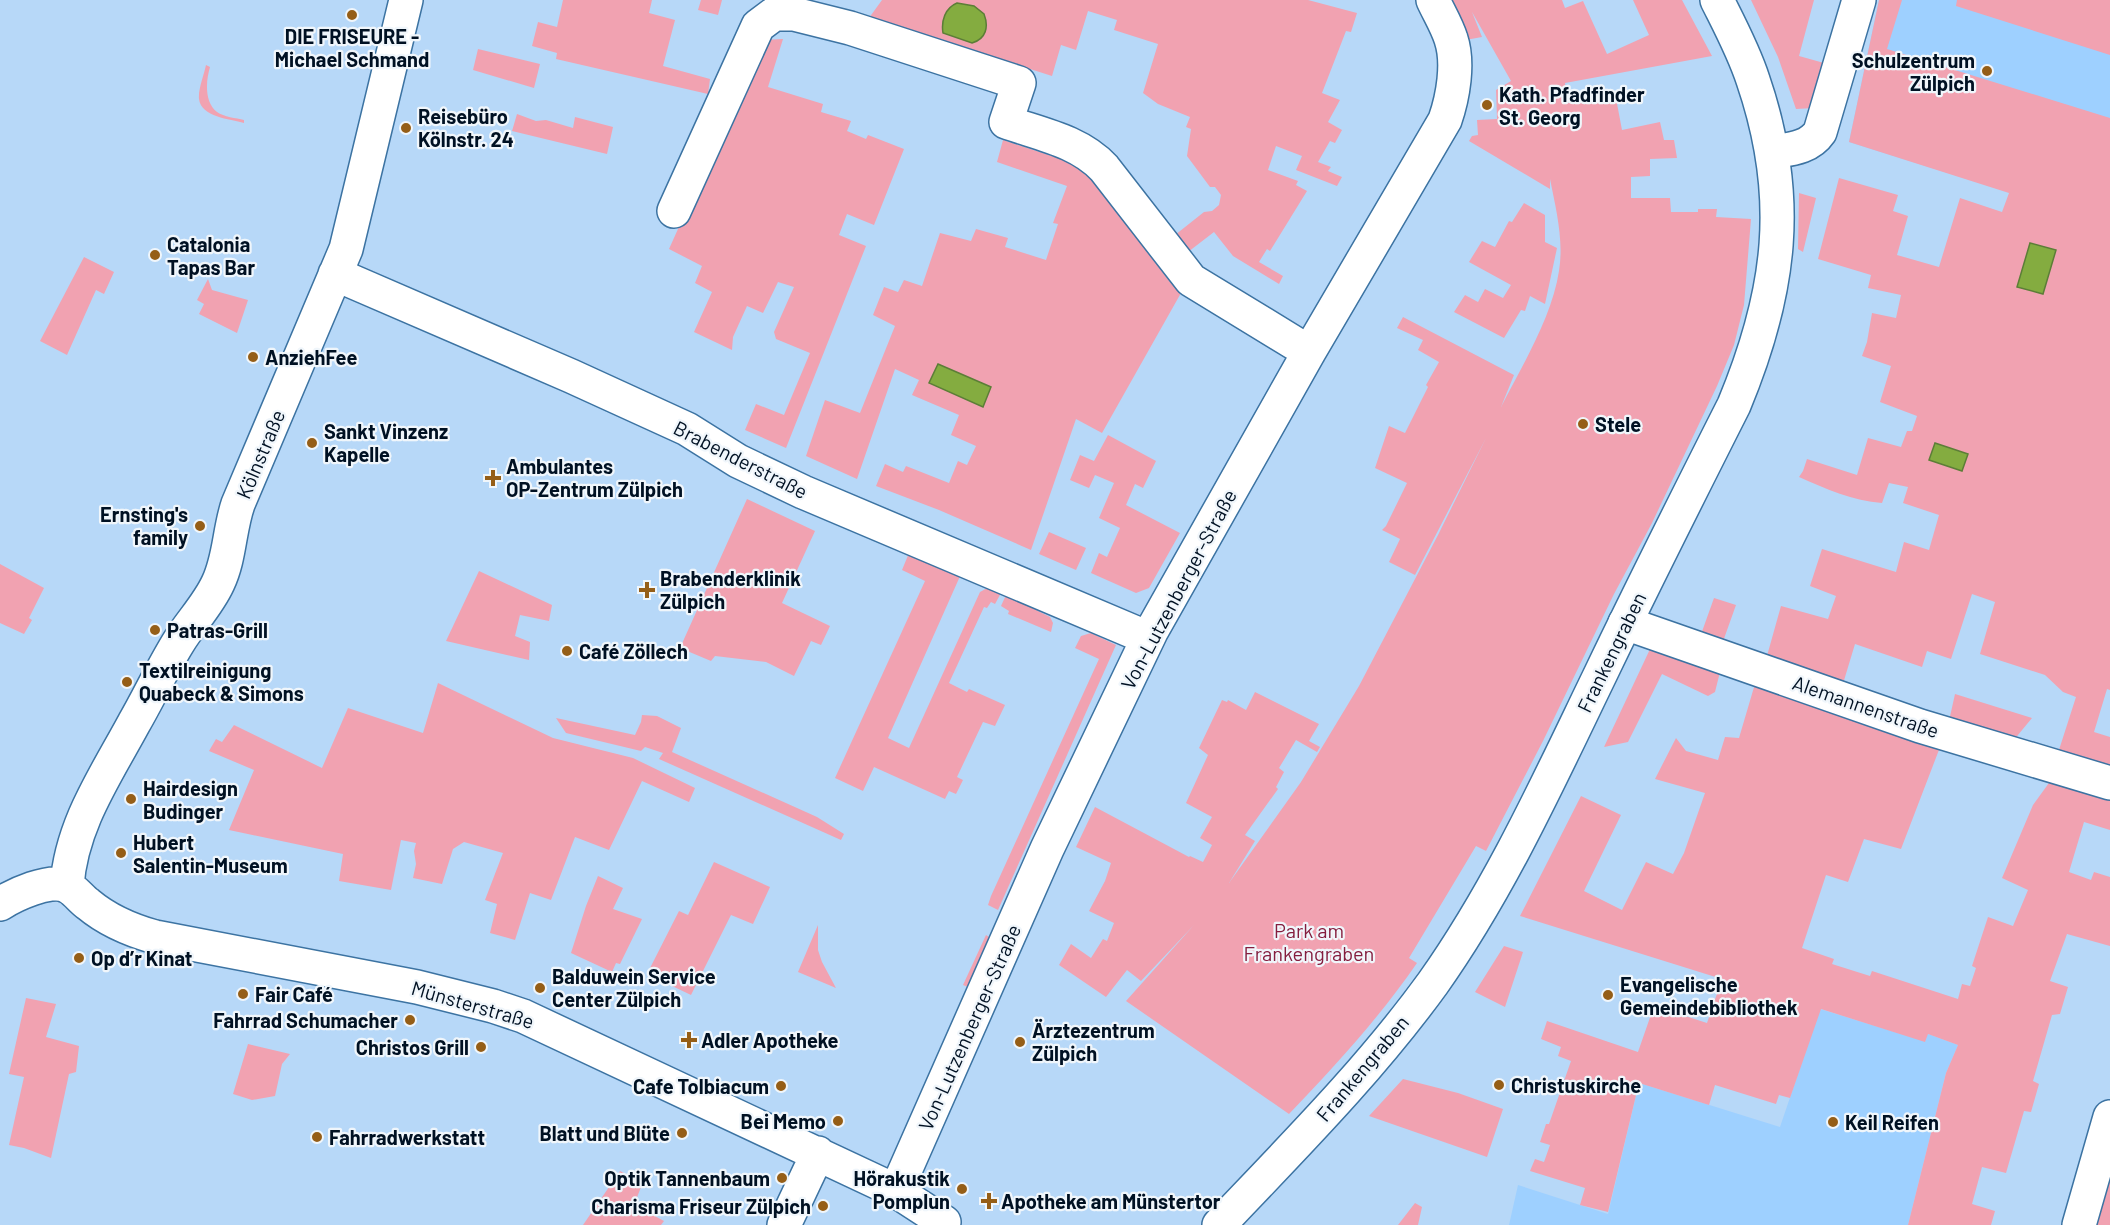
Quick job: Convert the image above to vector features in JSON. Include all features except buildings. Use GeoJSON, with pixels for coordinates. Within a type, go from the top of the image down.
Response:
{"type":"FeatureCollection","features":[{"type":"Feature","properties":{"kind":"street","name":"Kölnstraße"},"geometry":{"type":"LineString","coordinates":[[67,886],[69,866],[79,829],[92,799],[178,642],[220,580],[227,559],[231,528],[238,504],[351,231],[406,0]]}},
{"type":"Feature","properties":{"kind":"street","name":"Von-Lutzenberger-Straße"},"geometry":{"type":"LineString","coordinates":[[897,1191],[1047,849],[1148,638],[1309,352],[1438,135],[1449,108],[1454,70],[1454,48],[1433,0]]}},
{"type":"Feature","properties":{"kind":"street","name":"Frankengraben"},"geometry":{"type":"LineString","coordinates":[[1219,1225],[1338,1097],[1432,983],[1474,917],[1544,791],[1625,622],[1734,405],[1761,332],[1771,291],[1777,245],[1777,191],[1773,152],[1752,77],[1717,0]]}},
{"type":"Feature","properties":{"kind":"street"},"geometry":{"type":"LineString","coordinates":[[1773,152],[1805,146],[1816,139],[1824,126],[1859,0]]}},
{"type":"Feature","properties":{"kind":"street"},"geometry":{"type":"LineString","coordinates":[[674,211],[758,26],[774,14],[794,14],[850,28],[1020,83],[1006,122],[1071,145],[1090,155],[1104,168],[1191,280],[1309,352]]}},
{"type":"Feature","properties":{"kind":"street","name":"Brabenderstraße"},"geometry":{"type":"LineString","coordinates":[[335,274],[687,429],[738,461],[803,492],[1148,638]]}},
{"type":"Feature","properties":{"kind":"street","name":"Alemannenstraße"},"geometry":{"type":"LineString","coordinates":[[1625,622],[1920,726],[2110,783]]}},
{"type":"Feature","properties":{"kind":"street"},"geometry":{"type":"LineString","coordinates":[[14,898],[51,884],[67,886]]}},
{"type":"Feature","properties":{"kind":"street","name":"Münsterstraße"},"geometry":{"type":"LineString","coordinates":[[67,886],[100,914],[128,928],[155,937],[417,987],[523,1016],[897,1191]]}},
{"type":"Feature","properties":{"kind":"street"},"geometry":{"type":"LineString","coordinates":[[2079,1225],[2110,1117]]}},
{"type":"Feature","properties":{"kind":"street"},"geometry":{"type":"LineString","coordinates":[[784,1225],[818,1153]]}},
{"type":"Feature","properties":{"kind":"street"},"geometry":{"type":"LineString","coordinates":[[897,1191],[930,1224]]}},
{"type":"Feature","properties":{"kind":"shaded area","name":"Schulzentrum Zülpich"},"geometry":{"type":"Polygon","coordinates":[[[1879,0],[2110,0],[2110,224],[1849,142],[1879,0]]]}},
{"type":"Feature","properties":{"kind":"shaded area"},"geometry":{"type":"Polygon","coordinates":[[[957,3],[974,6],[984,14],[985,32],[977,41],[972,43],[943,33],[945,15],[949,8],[957,3]]]}},
{"type":"Feature","properties":{"kind":"shaded area"},"geometry":{"type":"Polygon","coordinates":[[[2030,243],[2056,250],[2043,294],[2017,287],[2030,243]]]}},
{"type":"Feature","properties":{"kind":"shaded area"},"geometry":{"type":"Polygon","coordinates":[[[938,364],[991,387],[983,407],[929,383],[938,364]]]}},
{"type":"Feature","properties":{"kind":"shaded area"},"geometry":{"type":"Polygon","coordinates":[[[1935,443],[1968,454],[1962,471],[1929,460],[1935,443]]]}},
{"type":"Feature","properties":{"kind":"shaded area"},"geometry":{"type":"Polygon","coordinates":[[[1820,1009],[1924,1041],[1928,1034],[1958,1045],[1946,1073],[1908,1225],[1509,1225],[1518,1185],[1608,1214],[1639,1083],[1780,1127],[1820,1009]]]}},
{"type":"Feature","properties":{"kind":"green space"},"geometry":{"type":"Polygon","coordinates":[[[563,0],[652,0],[649,13],[675,20],[663,66],[710,79],[708,94],[556,59],[557,53],[532,46],[538,22],[557,27],[563,0]]]}},
{"type":"Feature","properties":{"kind":"green space"},"geometry":{"type":"Polygon","coordinates":[[[701,0],[722,0],[718,15],[698,10],[701,0]]]}},
{"type":"Feature","properties":{"kind":"green space"},"geometry":{"type":"Polygon","coordinates":[[[882,0],[1308,0],[1357,13],[1351,32],[1346,31],[1322,93],[1340,100],[1328,122],[1342,130],[1335,143],[1330,141],[1318,162],[1331,167],[1328,171],[1342,177],[1337,186],[1296,170],[1302,156],[1276,146],[1268,170],[1298,181],[1296,185],[1307,191],[1270,251],[1267,249],[1259,262],[1283,276],[1279,284],[1233,256],[1214,232],[1188,252],[1175,235],[1204,212],[1212,211],[1219,205],[1221,195],[1215,187],[1210,187],[1187,156],[1191,129],[1186,127],[1190,117],[1158,104],[1143,93],[1158,44],[1114,30],[1117,20],[1088,11],[1076,50],[1061,45],[1052,76],[869,18],[882,0]]]}},
{"type":"Feature","properties":{"kind":"green space","name":"Park am Frankengraben"},"geometry":{"type":"Polygon","coordinates":[[[1449,0],[1562,0],[1565,8],[1583,1],[1607,54],[1649,35],[1633,0],[1682,0],[1712,56],[1565,83],[1568,103],[1615,93],[1622,130],[1660,122],[1664,140],[1674,140],[1677,158],[1650,159],[1650,176],[1631,177],[1631,198],[1670,198],[1671,212],[1717,209],[1716,217],[1751,219],[1744,305],[1734,345],[1717,386],[1652,523],[1614,594],[1543,741],[1486,851],[1476,846],[1409,958],[1417,963],[1356,1041],[1289,1114],[1126,1001],[1194,925],[1141,981],[1127,970],[1106,997],[1059,965],[1071,944],[1091,958],[1103,939],[1107,941],[1114,923],[1089,911],[1105,881],[1111,863],[1076,847],[1095,807],[1189,857],[1203,862],[1212,845],[1200,838],[1212,817],[1186,803],[1208,755],[1199,748],[1222,700],[1227,702],[1228,700],[1246,710],[1255,692],[1319,724],[1309,741],[1320,747],[1317,752],[1296,740],[1279,768],[1284,772],[1276,787],[1278,789],[1245,835],[1255,841],[1229,883],[1301,782],[1359,686],[1486,438],[1415,575],[1389,562],[1400,539],[1382,530],[1407,483],[1375,468],[1389,426],[1405,433],[1439,362],[1418,350],[1423,340],[1397,328],[1403,317],[1514,375],[1501,407],[1527,358],[1550,306],[1559,271],[1561,248],[1550,179],[1550,189],[1469,141],[1472,136],[1478,135],[1477,120],[1497,119],[1496,90],[1511,81],[1472,12],[1482,37],[1460,41],[1449,0]]]}},
{"type":"Feature","properties":{"kind":"green space"},"geometry":{"type":"Polygon","coordinates":[[[1751,0],[1814,0],[1799,56],[1824,63],[1814,108],[1796,109],[1778,57],[1751,0]]]}},
{"type":"Feature","properties":{"kind":"green space"},"geometry":{"type":"Polygon","coordinates":[[[1879,0],[1902,0],[1887,49],[2110,118],[2110,690],[2107,689],[2094,732],[2110,737],[2110,768],[2058,753],[2076,697],[2063,692],[2045,675],[1980,654],[1995,602],[1972,594],[1951,659],[1927,651],[1922,667],[1855,644],[1842,687],[1765,663],[1781,606],[1828,619],[1836,596],[1810,586],[1822,549],[1896,572],[1904,542],[1929,550],[1939,515],[1903,503],[1908,487],[1889,483],[1882,503],[1871,502],[1829,490],[1799,477],[1807,459],[1857,475],[1868,438],[1901,447],[1907,431],[1912,431],[1917,416],[1880,402],[1891,366],[1862,356],[1872,313],[1896,318],[1901,295],[1868,288],[1871,275],[1818,259],[1839,178],[1898,195],[1893,211],[1908,216],[1897,255],[1939,267],[1960,198],[2002,212],[2009,193],[1849,142],[1879,0]]]}},
{"type":"Feature","properties":{"kind":"green space"},"geometry":{"type":"Polygon","coordinates":[[[1957,0],[2110,0],[2110,55],[1956,6],[1957,0]]]}},
{"type":"Feature","properties":{"kind":"green space"},"geometry":{"type":"Polygon","coordinates":[[[783,39],[768,87],[823,104],[821,112],[851,121],[847,131],[866,139],[868,135],[904,149],[874,225],[847,214],[839,235],[866,246],[786,448],[745,430],[756,404],[784,415],[810,353],[776,339],[774,332],[794,287],[778,282],[763,313],[747,306],[733,337],[732,350],[694,332],[712,292],[695,283],[702,266],[669,249],[763,40],[783,39]]]}},
{"type":"Feature","properties":{"kind":"green space"},"geometry":{"type":"Polygon","coordinates":[[[478,49],[540,64],[534,88],[473,70],[478,49]]]}},
{"type":"Feature","properties":{"kind":"green space"},"geometry":{"type":"Polygon","coordinates":[[[206,65],[210,67],[207,91],[213,108],[223,115],[244,120],[244,123],[217,116],[205,110],[201,105],[199,91],[206,65]]]}},
{"type":"Feature","properties":{"kind":"green space"},"geometry":{"type":"Polygon","coordinates":[[[517,114],[536,121],[546,120],[573,128],[575,117],[613,127],[607,154],[512,131],[517,114]]]}},
{"type":"Feature","properties":{"kind":"green space"},"geometry":{"type":"Polygon","coordinates":[[[1003,140],[1073,163],[1092,179],[1170,282],[1181,293],[1102,433],[1076,419],[1031,550],[939,510],[876,486],[885,464],[903,472],[906,466],[949,483],[958,461],[967,465],[976,446],[951,435],[959,415],[912,395],[919,380],[895,369],[857,479],[806,456],[825,400],[860,413],[895,326],[873,315],[884,287],[898,292],[904,280],[922,286],[940,233],[971,241],[976,229],[1008,238],[1005,247],[1046,260],[1058,224],[1053,223],[1067,186],[997,162],[1003,140]]]}},
{"type":"Feature","properties":{"kind":"green space"},"geometry":{"type":"Polygon","coordinates":[[[1799,193],[1816,198],[1803,252],[1798,249],[1799,193]]]}},
{"type":"Feature","properties":{"kind":"green space"},"geometry":{"type":"Polygon","coordinates":[[[1524,203],[1545,215],[1545,242],[1557,248],[1545,304],[1530,296],[1525,311],[1521,310],[1504,338],[1454,312],[1465,295],[1478,302],[1485,289],[1503,298],[1511,285],[1469,262],[1482,241],[1495,247],[1509,221],[1512,222],[1524,203]]]}},
{"type":"Feature","properties":{"kind":"green space"},"geometry":{"type":"Polygon","coordinates":[[[84,257],[114,272],[104,294],[96,290],[67,355],[40,341],[84,257]]]}},
{"type":"Feature","properties":{"kind":"green space"},"geometry":{"type":"Polygon","coordinates":[[[208,279],[212,290],[248,300],[237,333],[199,314],[204,304],[197,300],[208,279]]]}},
{"type":"Feature","properties":{"kind":"green space"},"geometry":{"type":"Polygon","coordinates":[[[1108,435],[1156,461],[1143,488],[1135,484],[1126,505],[1180,533],[1149,588],[1136,593],[1091,573],[1099,553],[1107,557],[1120,528],[1099,518],[1114,483],[1095,475],[1089,488],[1070,480],[1080,455],[1094,461],[1108,435]]]}},
{"type":"Feature","properties":{"kind":"green space"},"geometry":{"type":"Polygon","coordinates":[[[747,499],[815,531],[782,603],[830,626],[821,645],[811,641],[794,676],[766,662],[715,656],[711,661],[680,648],[747,499]]]}},
{"type":"Feature","properties":{"kind":"green space"},"geometry":{"type":"Polygon","coordinates":[[[1049,532],[1086,548],[1076,570],[1039,554],[1049,532]]]}},
{"type":"Feature","properties":{"kind":"green space"},"geometry":{"type":"Polygon","coordinates":[[[909,553],[961,574],[888,738],[909,748],[980,592],[989,587],[1001,593],[995,604],[991,602],[987,608],[984,607],[949,683],[1005,705],[995,726],[983,722],[957,777],[963,780],[956,794],[949,791],[945,799],[874,767],[863,791],[835,778],[925,581],[902,570],[909,553]]]}},
{"type":"Feature","properties":{"kind":"green space"},"geometry":{"type":"Polygon","coordinates":[[[0,564],[44,588],[24,634],[0,623],[0,564]]]}},
{"type":"Feature","properties":{"kind":"green space"},"geometry":{"type":"Polygon","coordinates":[[[479,571],[552,605],[549,621],[520,615],[515,636],[530,642],[529,660],[446,641],[479,571]]]}},
{"type":"Feature","properties":{"kind":"green space"},"geometry":{"type":"Polygon","coordinates":[[[1006,595],[1050,617],[1053,623],[1051,632],[1008,614],[1009,611],[1001,606],[1006,595]]]}},
{"type":"Feature","properties":{"kind":"green space"},"geometry":{"type":"Polygon","coordinates":[[[1714,598],[1736,605],[1721,647],[1699,640],[1714,598]]]}},
{"type":"Feature","properties":{"kind":"green space"},"geometry":{"type":"Polygon","coordinates":[[[1091,633],[1116,645],[998,910],[988,905],[991,896],[1099,659],[1075,648],[1081,636],[1091,633]]]}},
{"type":"Feature","properties":{"kind":"green space"},"geometry":{"type":"Polygon","coordinates":[[[1651,647],[1720,672],[1715,692],[1708,696],[1662,674],[1628,742],[1604,747],[1651,647]]]}},
{"type":"Feature","properties":{"kind":"green space"},"geometry":{"type":"Polygon","coordinates":[[[1757,677],[1942,742],[1901,849],[1864,839],[1848,882],[1826,875],[1802,948],[1834,959],[1832,964],[1870,976],[1872,971],[1958,999],[1962,984],[1970,986],[1976,968],[1972,966],[1988,917],[2013,926],[2028,890],[2002,878],[2033,805],[2054,776],[2110,796],[2110,830],[2084,822],[2069,872],[2091,880],[2094,872],[2110,877],[2110,946],[2067,934],[2050,981],[2068,987],[2060,1014],[2052,1015],[2033,1081],[2039,1084],[2031,1112],[2024,1111],[2006,1173],[1982,1167],[1972,1204],[1995,1211],[1991,1225],[1908,1225],[1946,1073],[1958,1045],[1928,1034],[1925,1042],[1821,1009],[1790,1098],[1779,1095],[1776,1104],[1715,1085],[1709,1105],[1639,1083],[1608,1212],[1580,1205],[1585,1188],[1530,1171],[1535,1159],[1544,1162],[1550,1145],[1540,1142],[1546,1124],[1549,1124],[1571,1061],[1558,1056],[1561,1047],[1541,1039],[1547,1021],[1638,1052],[1654,1006],[1707,1023],[1722,979],[1520,916],[1581,796],[1621,815],[1584,891],[1622,910],[1646,862],[1673,874],[1684,853],[1705,793],[1655,779],[1676,738],[1686,751],[1718,760],[1725,737],[1739,738],[1757,677]]]}},
{"type":"Feature","properties":{"kind":"green space"},"geometry":{"type":"Polygon","coordinates":[[[438,683],[553,738],[633,758],[695,788],[689,802],[642,781],[609,850],[575,837],[551,900],[530,893],[515,940],[490,933],[497,904],[485,900],[503,853],[464,842],[453,849],[442,884],[413,878],[416,843],[401,840],[391,890],[339,881],[343,854],[229,830],[254,770],[209,751],[216,739],[222,742],[234,725],[322,768],[348,708],[423,733],[438,683]]]}},
{"type":"Feature","properties":{"kind":"green space"},"geometry":{"type":"Polygon","coordinates":[[[1955,694],[2032,718],[2013,741],[1949,721],[1955,694]]]}},
{"type":"Feature","properties":{"kind":"green space"},"geometry":{"type":"Polygon","coordinates":[[[642,715],[657,716],[681,728],[672,752],[817,817],[844,834],[841,840],[659,759],[663,753],[645,747],[641,751],[566,733],[556,718],[635,735],[642,715]]]}},
{"type":"Feature","properties":{"kind":"green space"},"geometry":{"type":"Polygon","coordinates":[[[714,862],[770,887],[753,924],[731,915],[691,995],[647,974],[679,911],[688,915],[714,862]]]}},
{"type":"Feature","properties":{"kind":"green space"},"geometry":{"type":"Polygon","coordinates":[[[598,876],[623,888],[613,909],[642,919],[620,964],[616,963],[612,972],[571,953],[598,876]]]}},
{"type":"Feature","properties":{"kind":"green space"},"geometry":{"type":"Polygon","coordinates":[[[818,925],[818,950],[836,988],[798,972],[818,925]]]}},
{"type":"Feature","properties":{"kind":"green space"},"geometry":{"type":"Polygon","coordinates":[[[986,935],[989,937],[968,987],[963,985],[986,935]]]}},
{"type":"Feature","properties":{"kind":"green space"},"geometry":{"type":"Polygon","coordinates":[[[1504,946],[1523,952],[1505,1007],[1475,992],[1504,946]]]}},
{"type":"Feature","properties":{"kind":"green space"},"geometry":{"type":"Polygon","coordinates":[[[26,998],[56,1004],[46,1037],[79,1046],[76,1072],[69,1074],[51,1158],[9,1145],[24,1077],[9,1074],[26,998]]]}},
{"type":"Feature","properties":{"kind":"green space"},"geometry":{"type":"Polygon","coordinates":[[[248,1044],[290,1054],[282,1064],[275,1096],[252,1100],[233,1094],[248,1044]]]}},
{"type":"Feature","properties":{"kind":"green space"},"geometry":{"type":"Polygon","coordinates":[[[1403,1079],[1458,1093],[1503,1109],[1487,1157],[1369,1116],[1403,1079]]]}},
{"type":"Feature","properties":{"kind":"green space"},"geometry":{"type":"Polygon","coordinates":[[[2110,1165],[2110,1225],[2093,1225],[2110,1165]]]}},
{"type":"Feature","properties":{"kind":"green space"},"geometry":{"type":"Polygon","coordinates":[[[620,1171],[643,1182],[634,1205],[664,1221],[661,1225],[583,1225],[620,1171]]]}},
{"type":"Feature","properties":{"kind":"green space"},"geometry":{"type":"Polygon","coordinates":[[[1415,1203],[1422,1207],[1418,1225],[1398,1225],[1415,1203]]]}},
{"type":"Feature","properties":{"kind":"place","name":"DIE FRISEURE - Michael Schmand"},"geometry":{"type":"Point","coordinates":[352,15]}},
{"type":"Feature","properties":{"kind":"place","name":"Schulzentrum Zülpich"},"geometry":{"type":"Point","coordinates":[1987,71]}},
{"type":"Feature","properties":{"kind":"place","name":"Kath. Pfadfinder St. Georg"},"geometry":{"type":"Point","coordinates":[1487,105]}},
{"type":"Feature","properties":{"kind":"place","name":"Reisebüro Kölnstr. 24"},"geometry":{"type":"Point","coordinates":[406,128]}},
{"type":"Feature","properties":{"kind":"place","name":"Catalonia Tapas Bar"},"geometry":{"type":"Point","coordinates":[155,255]}},
{"type":"Feature","properties":{"kind":"place","name":"AnziehFee"},"geometry":{"type":"Point","coordinates":[253,357]}},
{"type":"Feature","properties":{"kind":"place","name":"Stele"},"geometry":{"type":"Point","coordinates":[1583,424]}},
{"type":"Feature","properties":{"kind":"place","name":"Sankt Vinzenz Kapelle"},"geometry":{"type":"Point","coordinates":[312,443]}},
{"type":"Feature","properties":{"kind":"place","name":"Ambulantes OP-Zentrum Zülpich"},"geometry":{"type":"Point","coordinates":[493,478]}},
{"type":"Feature","properties":{"kind":"place","name":"Ernsting's family"},"geometry":{"type":"Point","coordinates":[200,526]}},
{"type":"Feature","properties":{"kind":"place","name":"Brabenderklinik Zülpich"},"geometry":{"type":"Point","coordinates":[647,590]}},
{"type":"Feature","properties":{"kind":"place","name":"Patras-Grill"},"geometry":{"type":"Point","coordinates":[155,630]}},
{"type":"Feature","properties":{"kind":"place","name":"Café Zöllech"},"geometry":{"type":"Point","coordinates":[567,651]}},
{"type":"Feature","properties":{"kind":"place","name":"Textilreinigung Quabeck & Simons"},"geometry":{"type":"Point","coordinates":[127,682]}},
{"type":"Feature","properties":{"kind":"place","name":"Hairdesign Budinger"},"geometry":{"type":"Point","coordinates":[131,799]}},
{"type":"Feature","properties":{"kind":"place","name":"Hubert Salentin-Museum"},"geometry":{"type":"Point","coordinates":[121,853]}},
{"type":"Feature","properties":{"kind":"place","name":"Op d’r Kinat"},"geometry":{"type":"Point","coordinates":[79,958]}},
{"type":"Feature","properties":{"kind":"place","name":"Balduwein Service Center Zülpich"},"geometry":{"type":"Point","coordinates":[540,988]}},
{"type":"Feature","properties":{"kind":"place","name":"Fair Café"},"geometry":{"type":"Point","coordinates":[243,994]}},
{"type":"Feature","properties":{"kind":"place","name":"Evangelische Gemeindebibliothek"},"geometry":{"type":"Point","coordinates":[1608,995]}},
{"type":"Feature","properties":{"kind":"place","name":"Fahrrad Schumacher"},"geometry":{"type":"Point","coordinates":[410,1020]}},
{"type":"Feature","properties":{"kind":"place","name":"Adler Apotheke"},"geometry":{"type":"Point","coordinates":[689,1040]}},
{"type":"Feature","properties":{"kind":"place","name":"Ärztezentrum Zülpich"},"geometry":{"type":"Point","coordinates":[1020,1042]}},
{"type":"Feature","properties":{"kind":"place","name":"Christos Grill"},"geometry":{"type":"Point","coordinates":[481,1047]}},
{"type":"Feature","properties":{"kind":"place","name":"Christuskirche"},"geometry":{"type":"Point","coordinates":[1499,1085]}},
{"type":"Feature","properties":{"kind":"place","name":"Cafe Tolbiacum"},"geometry":{"type":"Point","coordinates":[781,1086]}},
{"type":"Feature","properties":{"kind":"place","name":"Bei Memo"},"geometry":{"type":"Point","coordinates":[838,1121]}},
{"type":"Feature","properties":{"kind":"place","name":"Keil Reifen"},"geometry":{"type":"Point","coordinates":[1833,1122]}},
{"type":"Feature","properties":{"kind":"place","name":"Blatt und Blüte"},"geometry":{"type":"Point","coordinates":[682,1133]}},
{"type":"Feature","properties":{"kind":"place","name":"Fahrradwerkstatt"},"geometry":{"type":"Point","coordinates":[317,1137]}},
{"type":"Feature","properties":{"kind":"place","name":"Optik Tannenbaum"},"geometry":{"type":"Point","coordinates":[782,1178]}},
{"type":"Feature","properties":{"kind":"place","name":"Hörakustik Pomplun"},"geometry":{"type":"Point","coordinates":[962,1189]}},
{"type":"Feature","properties":{"kind":"place","name":"Apotheke am Münstertor"},"geometry":{"type":"Point","coordinates":[989,1201]}},
{"type":"Feature","properties":{"kind":"place","name":"Charisma Friseur Zülpich"},"geometry":{"type":"Point","coordinates":[823,1206]}}]}
